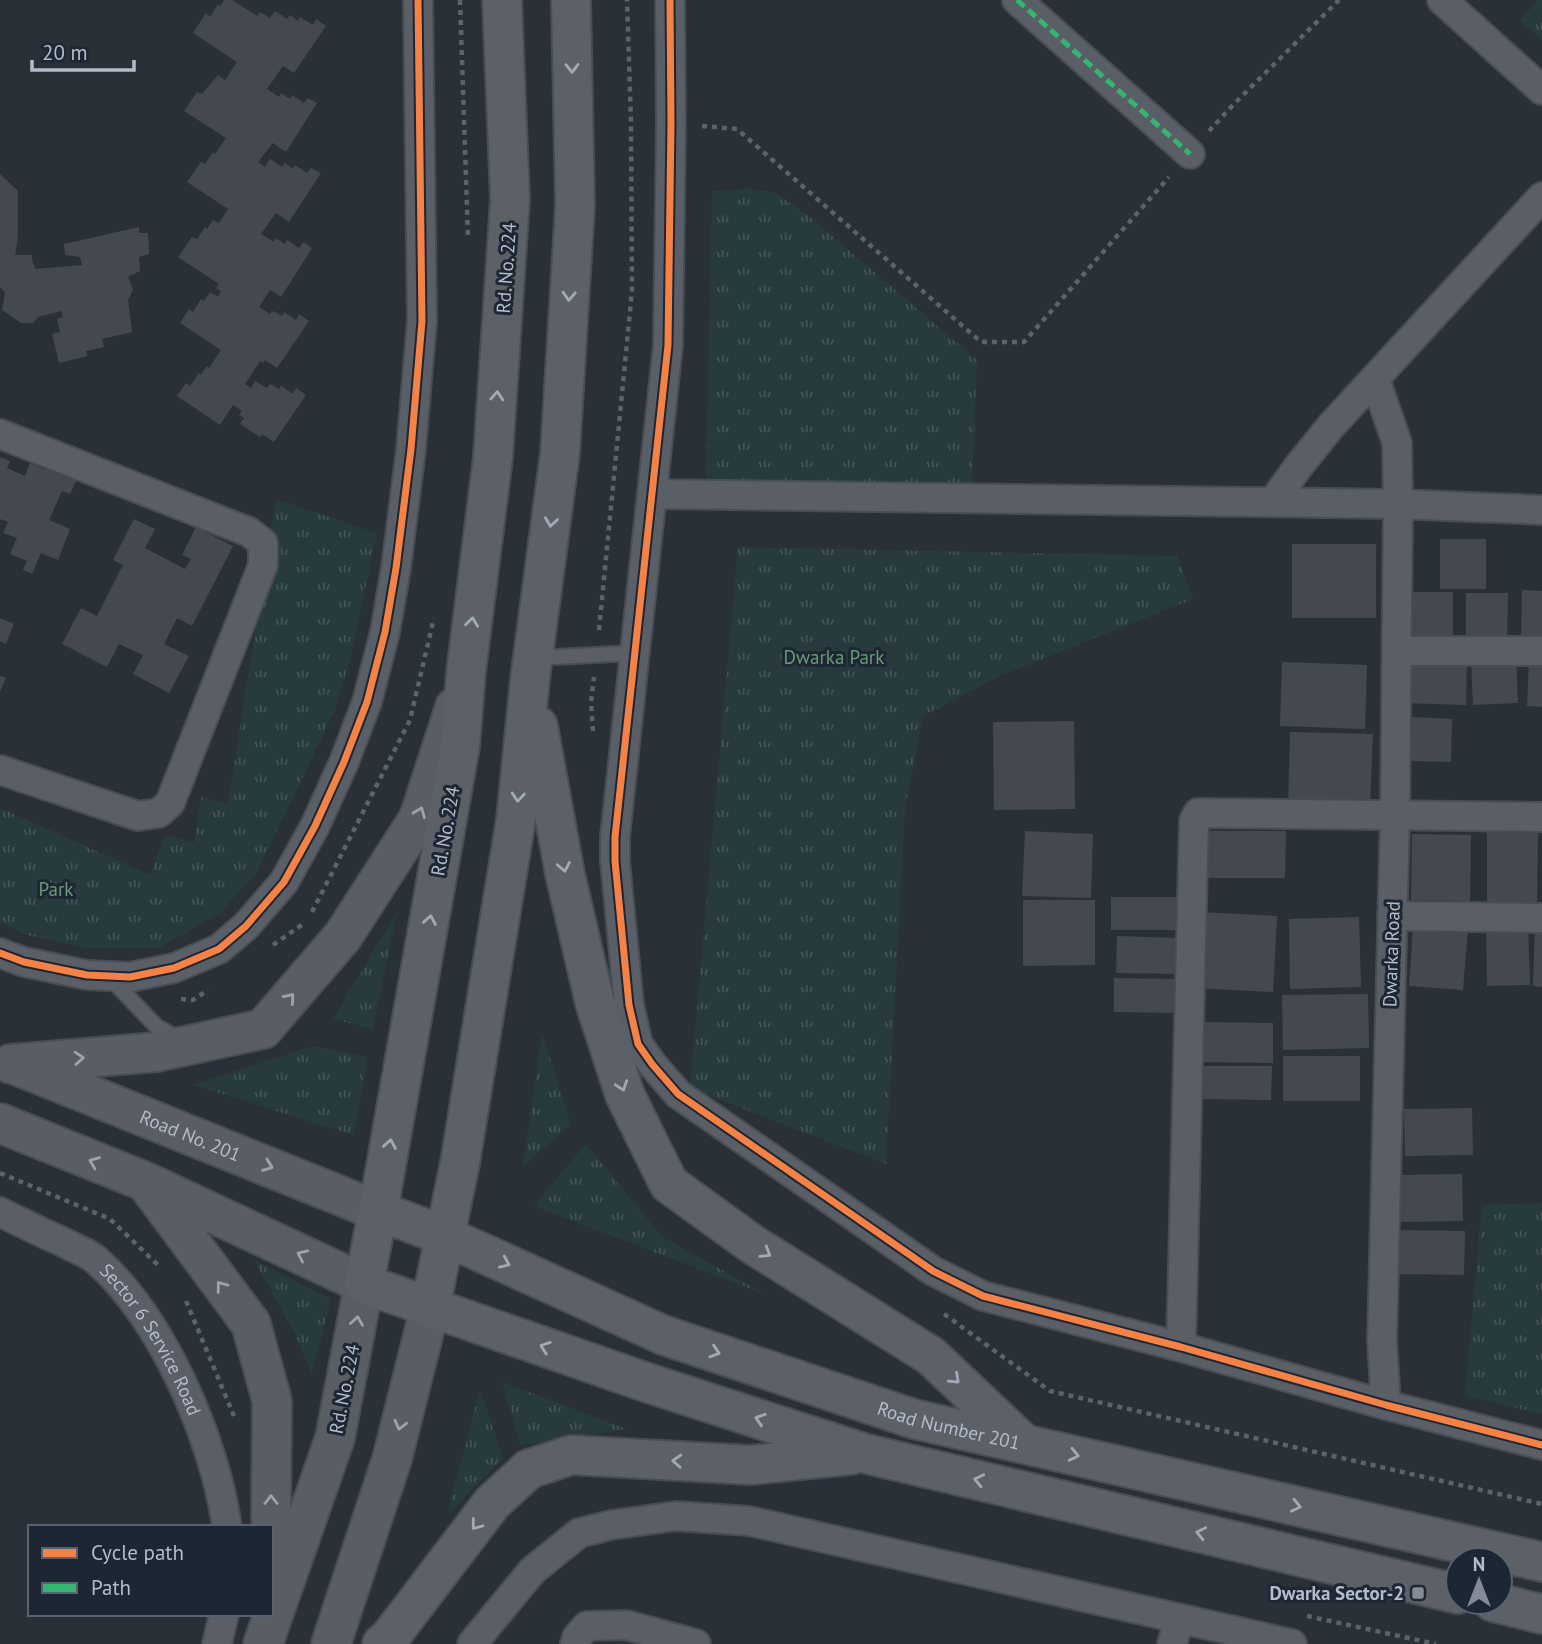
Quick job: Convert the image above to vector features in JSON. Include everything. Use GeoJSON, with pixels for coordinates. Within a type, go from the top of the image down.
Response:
{"type":"FeatureCollection","features":[{"type":"Feature","properties":{"kind":"main road","name":"Rd. No. 224"},"geometry":{"type":"LineString","coordinates":[[263,1644],[335,1438],[379,1211],[460,746],[466,672],[493,457],[510,199],[502,0]]}},
{"type":"Feature","properties":{"kind":"main road"},"geometry":{"type":"LineString","coordinates":[[331,1644],[392,1459],[430,1308],[460,1163],[516,819],[531,668],[560,453],[575,206],[570,0]]}},
{"type":"Feature","properties":{"kind":"main road"},"geometry":{"type":"LineString","coordinates":[[531,668],[565,874],[595,1003],[625,1096],[668,1185],[751,1244],[931,1356],[1023,1443]]}},
{"type":"Feature","properties":{"kind":"main road"},"geometry":{"type":"LineString","coordinates":[[6,1061],[157,1052],[263,1029],[343,936],[419,818],[466,672]]}},
{"type":"Feature","properties":{"kind":"main road","name":"Road No. 201"},"geometry":{"type":"LineString","coordinates":[[6,1061],[379,1211]]}},
{"type":"Feature","properties":{"kind":"main road"},"geometry":{"type":"LineString","coordinates":[[0,1124],[146,1182],[364,1284],[648,1383],[867,1454],[1444,1591]]}},
{"type":"Feature","properties":{"kind":"main road"},"geometry":{"type":"LineString","coordinates":[[146,1182],[251,1324],[272,1401],[272,1525]]}},
{"type":"Feature","properties":{"kind":"main road","name":"Road Number 201"},"geometry":{"type":"LineString","coordinates":[[379,1211],[443,1236],[663,1335],[914,1419],[1542,1562]]}},
{"type":"Feature","properties":{"kind":"main road"},"geometry":{"type":"LineString","coordinates":[[382,1644],[492,1503],[529,1469],[571,1455],[751,1465],[867,1454]]}},
{"type":"Feature","properties":{"kind":"main road"},"geometry":{"type":"LineString","coordinates":[[273,1531],[282,1592]]}},
{"type":"Feature","properties":{"kind":"main road"},"geometry":{"type":"LineString","coordinates":[[1514,1607],[1542,1614]]}},
{"type":"Feature","properties":{"kind":"street"},"geometry":{"type":"LineString","coordinates":[[0,953],[24,962],[87,975],[130,977],[174,968],[219,949],[246,926],[284,882],[315,826],[344,762],[367,702],[385,632],[411,449],[422,321],[418,0]]}},
{"type":"Feature","properties":{"kind":"street"},"geometry":{"type":"LineString","coordinates":[[670,0],[668,345],[623,747],[615,862],[629,1005],[638,1044],[678,1094],[933,1271],[983,1296],[1542,1445]]}},
{"type":"Feature","properties":{"kind":"street"},"geometry":{"type":"LineString","coordinates":[[1017,0],[1190,154]]}},
{"type":"Feature","properties":{"kind":"street"},"geometry":{"type":"LineString","coordinates":[[1442,0],[1542,90]]}},
{"type":"Feature","properties":{"kind":"street"},"geometry":{"type":"LineString","coordinates":[[1273,502],[1306,457],[1542,197]]}},
{"type":"Feature","properties":{"kind":"street","name":"Dwarka Road"},"geometry":{"type":"LineString","coordinates":[[1375,379],[1397,443],[1398,504],[1395,814],[1382,1341],[1385,1405]]}},
{"type":"Feature","properties":{"kind":"street"},"geometry":{"type":"LineString","coordinates":[[0,434],[248,532],[263,543],[263,565],[170,803],[159,813],[138,816],[0,770]]}},
{"type":"Feature","properties":{"kind":"street"},"geometry":{"type":"LineString","coordinates":[[652,494],[1398,504],[1542,510]]}},
{"type":"Feature","properties":{"kind":"street"},"geometry":{"type":"LineString","coordinates":[[1397,651],[1542,651]]}},
{"type":"Feature","properties":{"kind":"street"},"geometry":{"type":"LineString","coordinates":[[1181,1347],[1194,821],[1198,813],[1542,817]]}},
{"type":"Feature","properties":{"kind":"street"},"geometry":{"type":"LineString","coordinates":[[1392,916],[1542,918]]}},
{"type":"Feature","properties":{"kind":"street","name":"Sector 6 Service Road"},"geometry":{"type":"LineString","coordinates":[[0,1212],[93,1257],[133,1298],[166,1353],[205,1436],[222,1491],[227,1525]]}},
{"type":"Feature","properties":{"kind":"street"},"geometry":{"type":"LineString","coordinates":[[472,1644],[532,1571],[579,1533],[611,1525],[676,1516],[749,1521],[1176,1631],[1292,1644]]}},
{"type":"Feature","properties":{"kind":"street"},"geometry":{"type":"LineString","coordinates":[[217,1644],[224,1616]]}},
{"type":"Feature","properties":{"kind":"street"},"geometry":{"type":"LineString","coordinates":[[575,1644],[577,1637],[587,1626],[625,1625],[695,1644]]}},
{"type":"Feature","properties":{"kind":"lane"},"geometry":{"type":"LineString","coordinates":[[531,668],[596,655],[634,653]]}},
{"type":"Feature","properties":{"kind":"lane"},"geometry":{"type":"LineString","coordinates":[[109,976],[157,1027],[189,1045]]}},
{"type":"Feature","properties":{"kind":"path"},"geometry":{"type":"LineString","coordinates":[[594,743],[592,702],[632,292],[627,0]]}},
{"type":"Feature","properties":{"kind":"path"},"geometry":{"type":"LineString","coordinates":[[631,122],[737,129],[981,342],[1024,342],[1233,104],[1339,0]]}},
{"type":"Feature","properties":{"kind":"path"},"geometry":{"type":"LineString","coordinates":[[940,1311],[1051,1391],[1542,1504]]}},
{"type":"Feature","properties":{"kind":"green space"},"geometry":{"type":"Polygon","coordinates":[[[1538,0],[1542,0],[1542,40],[1520,21],[1538,0]]]}},
{"type":"Feature","properties":{"kind":"green space"},"geometry":{"type":"Polygon","coordinates":[[[747,189],[774,192],[810,217],[977,360],[972,490],[706,481],[712,191],[747,189]]]}},
{"type":"Feature","properties":{"kind":"green space","name":"Park"},"geometry":{"type":"Polygon","coordinates":[[[276,499],[377,533],[351,656],[335,710],[257,872],[221,912],[159,948],[87,948],[27,935],[0,923],[0,808],[150,875],[166,835],[194,843],[201,797],[228,803],[276,499]]]}},
{"type":"Feature","properties":{"kind":"green space","name":"Dwarka Park"},"geometry":{"type":"Polygon","coordinates":[[[738,547],[1177,556],[1193,599],[1002,675],[923,716],[905,808],[886,1164],[690,1088],[738,547]]]}},
{"type":"Feature","properties":{"kind":"green space"},"geometry":{"type":"Polygon","coordinates":[[[397,912],[373,1029],[333,1019],[397,912]]]}},
{"type":"Feature","properties":{"kind":"green space"},"geometry":{"type":"Polygon","coordinates":[[[542,1034],[571,1124],[523,1166],[542,1034]]]}},
{"type":"Feature","properties":{"kind":"green space"},"geometry":{"type":"Polygon","coordinates":[[[313,1046],[368,1057],[354,1135],[193,1085],[313,1046]]]}},
{"type":"Feature","properties":{"kind":"green space"},"geometry":{"type":"Polygon","coordinates":[[[586,1144],[662,1237],[767,1295],[534,1206],[586,1144]]]}},
{"type":"Feature","properties":{"kind":"green space"},"geometry":{"type":"Polygon","coordinates":[[[1542,1203],[1542,1414],[1465,1396],[1482,1205],[1542,1203]]]}},
{"type":"Feature","properties":{"kind":"green space"},"geometry":{"type":"Polygon","coordinates":[[[254,1260],[331,1299],[312,1374],[295,1334],[254,1260]]]}},
{"type":"Feature","properties":{"kind":"green space"},"geometry":{"type":"Polygon","coordinates":[[[502,1382],[627,1429],[520,1445],[502,1382]]]}},
{"type":"Feature","properties":{"kind":"green space"},"geometry":{"type":"Polygon","coordinates":[[[480,1389],[503,1458],[447,1515],[480,1389]]]}},
{"type":"Feature","properties":{"kind":"building"},"geometry":{"type":"Polygon","coordinates":[[[224,0],[232,0],[257,16],[260,12],[270,18],[275,11],[287,19],[290,15],[298,21],[300,17],[313,25],[316,19],[326,26],[294,73],[283,66],[267,89],[279,97],[281,93],[290,99],[292,95],[304,103],[308,98],[317,103],[286,152],[273,143],[258,162],[265,167],[270,159],[282,167],[285,163],[293,169],[295,165],[307,173],[311,168],[321,173],[289,222],[276,213],[261,234],[274,242],[276,238],[285,244],[287,240],[299,248],[303,242],[312,248],[281,297],[270,290],[259,307],[270,314],[273,311],[282,316],[284,312],[296,320],[299,314],[309,321],[277,368],[265,360],[263,363],[260,361],[245,384],[251,388],[255,381],[267,388],[270,384],[279,389],[281,386],[293,394],[296,388],[306,395],[274,442],[262,434],[260,437],[240,424],[244,418],[239,415],[242,411],[233,405],[220,425],[177,396],[186,383],[190,386],[199,373],[201,375],[207,366],[209,368],[221,350],[180,323],[189,309],[193,312],[201,299],[204,301],[210,292],[218,297],[221,291],[216,288],[219,284],[178,257],[192,237],[197,239],[213,220],[219,223],[228,209],[187,182],[201,162],[205,164],[226,138],[184,111],[197,92],[202,94],[218,75],[225,80],[237,62],[193,33],[206,13],[210,17],[224,0]]]}},
{"type":"Feature","properties":{"kind":"building"},"geometry":{"type":"Polygon","coordinates":[[[0,174],[18,191],[18,237],[15,255],[31,255],[35,269],[82,265],[80,257],[65,255],[64,244],[139,227],[139,233],[148,233],[149,254],[139,257],[140,271],[128,277],[133,290],[128,300],[132,332],[102,339],[104,347],[86,351],[87,356],[59,363],[52,334],[60,332],[57,319],[63,317],[61,311],[38,317],[33,323],[21,323],[2,310],[5,292],[0,287],[0,174]]]}},
{"type":"Feature","properties":{"kind":"building"},"geometry":{"type":"Polygon","coordinates":[[[0,457],[10,461],[7,468],[25,476],[30,463],[46,470],[49,462],[79,475],[70,494],[62,491],[49,520],[70,529],[58,560],[41,553],[32,574],[23,570],[27,561],[10,554],[17,538],[3,533],[8,522],[0,519],[0,457]]]}},
{"type":"Feature","properties":{"kind":"building"},"geometry":{"type":"Polygon","coordinates":[[[134,519],[155,529],[145,548],[185,569],[191,559],[182,555],[196,527],[233,546],[192,626],[177,618],[164,644],[189,656],[169,693],[133,674],[143,655],[119,644],[107,667],[62,644],[81,608],[97,616],[123,565],[113,560],[134,519]]]}},
{"type":"Feature","properties":{"kind":"building"},"geometry":{"type":"Polygon","coordinates":[[[1440,539],[1486,539],[1486,589],[1440,589],[1440,539]]]}},
{"type":"Feature","properties":{"kind":"building"},"geometry":{"type":"Polygon","coordinates":[[[1292,544],[1376,544],[1376,618],[1292,618],[1292,544]]]}},
{"type":"Feature","properties":{"kind":"building"},"geometry":{"type":"Polygon","coordinates":[[[1522,590],[1542,591],[1542,645],[1521,645],[1522,590]]]}},
{"type":"Feature","properties":{"kind":"building"},"geometry":{"type":"Polygon","coordinates":[[[1408,592],[1453,592],[1453,646],[1407,645],[1408,592]]]}},
{"type":"Feature","properties":{"kind":"building"},"geometry":{"type":"Polygon","coordinates":[[[1466,593],[1508,593],[1507,645],[1466,645],[1466,593]]]}},
{"type":"Feature","properties":{"kind":"building"},"geometry":{"type":"Polygon","coordinates":[[[0,618],[14,624],[6,644],[0,641],[0,618]]]}},
{"type":"Feature","properties":{"kind":"building"},"geometry":{"type":"Polygon","coordinates":[[[1516,657],[1518,703],[1473,705],[1471,658],[1516,657]]]}},
{"type":"Feature","properties":{"kind":"building"},"geometry":{"type":"Polygon","coordinates":[[[1529,658],[1542,659],[1542,707],[1527,706],[1529,658]]]}},
{"type":"Feature","properties":{"kind":"building"},"geometry":{"type":"Polygon","coordinates":[[[1404,659],[1467,660],[1466,705],[1403,703],[1404,659]]]}},
{"type":"Feature","properties":{"kind":"building"},"geometry":{"type":"Polygon","coordinates":[[[1282,662],[1367,665],[1365,729],[1280,726],[1282,662]]]}},
{"type":"Feature","properties":{"kind":"building"},"geometry":{"type":"Polygon","coordinates":[[[0,676],[6,678],[0,692],[0,676]]]}},
{"type":"Feature","properties":{"kind":"building"},"geometry":{"type":"Polygon","coordinates":[[[1412,717],[1452,719],[1451,762],[1410,761],[1412,717]]]}},
{"type":"Feature","properties":{"kind":"building"},"geometry":{"type":"Polygon","coordinates":[[[1074,721],[1075,809],[994,810],[993,722],[1074,721]]]}},
{"type":"Feature","properties":{"kind":"building"},"geometry":{"type":"Polygon","coordinates":[[[1290,732],[1373,734],[1370,807],[1288,808],[1290,732]]]}},
{"type":"Feature","properties":{"kind":"building"},"geometry":{"type":"Polygon","coordinates":[[[1487,825],[1538,826],[1537,908],[1487,908],[1487,825]]]}},
{"type":"Feature","properties":{"kind":"building"},"geometry":{"type":"Polygon","coordinates":[[[1025,831],[1093,834],[1091,898],[1022,896],[1025,831]]]}},
{"type":"Feature","properties":{"kind":"building"},"geometry":{"type":"Polygon","coordinates":[[[1206,831],[1286,831],[1285,878],[1206,878],[1206,831]]]}},
{"type":"Feature","properties":{"kind":"building"},"geometry":{"type":"Polygon","coordinates":[[[1412,834],[1471,835],[1470,901],[1411,900],[1412,834]]]}},
{"type":"Feature","properties":{"kind":"building"},"geometry":{"type":"Polygon","coordinates":[[[1111,897],[1180,897],[1180,930],[1111,930],[1111,897]]]}},
{"type":"Feature","properties":{"kind":"building"},"geometry":{"type":"Polygon","coordinates":[[[1023,900],[1095,900],[1095,965],[1023,966],[1023,900]]]}},
{"type":"Feature","properties":{"kind":"building"},"geometry":{"type":"Polygon","coordinates":[[[1199,912],[1277,916],[1273,992],[1195,988],[1199,912]]]}},
{"type":"Feature","properties":{"kind":"building"},"geometry":{"type":"Polygon","coordinates":[[[1359,917],[1361,987],[1290,989],[1289,919],[1359,917]]]}},
{"type":"Feature","properties":{"kind":"building"},"geometry":{"type":"Polygon","coordinates":[[[1528,922],[1530,985],[1487,986],[1486,924],[1528,922]]]}},
{"type":"Feature","properties":{"kind":"building"},"geometry":{"type":"Polygon","coordinates":[[[1413,926],[1468,930],[1463,990],[1409,986],[1413,926]]]}},
{"type":"Feature","properties":{"kind":"building"},"geometry":{"type":"Polygon","coordinates":[[[1535,926],[1542,926],[1542,987],[1533,986],[1535,926]]]}},
{"type":"Feature","properties":{"kind":"building"},"geometry":{"type":"Polygon","coordinates":[[[1117,936],[1181,938],[1180,974],[1116,973],[1117,936]]]}},
{"type":"Feature","properties":{"kind":"building"},"geometry":{"type":"Polygon","coordinates":[[[1114,978],[1178,979],[1178,1013],[1114,1012],[1114,978]]]}},
{"type":"Feature","properties":{"kind":"building"},"geometry":{"type":"Polygon","coordinates":[[[1368,994],[1369,1048],[1283,1050],[1282,995],[1368,994]]]}},
{"type":"Feature","properties":{"kind":"building"},"geometry":{"type":"Polygon","coordinates":[[[1200,1022],[1273,1023],[1273,1063],[1199,1062],[1200,1022]]]}},
{"type":"Feature","properties":{"kind":"building"},"geometry":{"type":"Polygon","coordinates":[[[1283,1056],[1360,1056],[1360,1101],[1283,1101],[1283,1056]]]}},
{"type":"Feature","properties":{"kind":"building"},"geometry":{"type":"Polygon","coordinates":[[[1200,1066],[1272,1066],[1271,1100],[1200,1099],[1200,1066]]]}},
{"type":"Feature","properties":{"kind":"building"},"geometry":{"type":"Polygon","coordinates":[[[1472,1108],[1473,1155],[1405,1156],[1404,1109],[1472,1108]]]}},
{"type":"Feature","properties":{"kind":"building"},"geometry":{"type":"Polygon","coordinates":[[[1462,1174],[1463,1221],[1401,1222],[1400,1175],[1462,1174]]]}},
{"type":"Feature","properties":{"kind":"building"},"geometry":{"type":"Polygon","coordinates":[[[1396,1230],[1465,1231],[1464,1275],[1395,1274],[1396,1230]]]}},
{"type":"Feature","properties":{"kind":"marked path"},"geometry":{"type":"LineString","coordinates":[[1017,0],[1190,154]]}},
{"type":"Feature","properties":{"kind":"cycle path"},"geometry":{"type":"LineString","coordinates":[[0,953],[24,962],[87,975],[130,977],[174,968],[219,949],[246,926],[284,882],[315,826],[344,762],[367,702],[385,632],[411,449],[422,321],[418,0]]}},
{"type":"Feature","properties":{"kind":"cycle path"},"geometry":{"type":"LineString","coordinates":[[670,0],[668,345],[615,837],[629,1005],[638,1044],[678,1094],[933,1271],[983,1296],[1542,1445]]}},
{"type":"Feature","properties":{"kind":"place","name":"Dwarka Sector-2"},"geometry":{"type":"Point","coordinates":[1418,1593]}}]}
